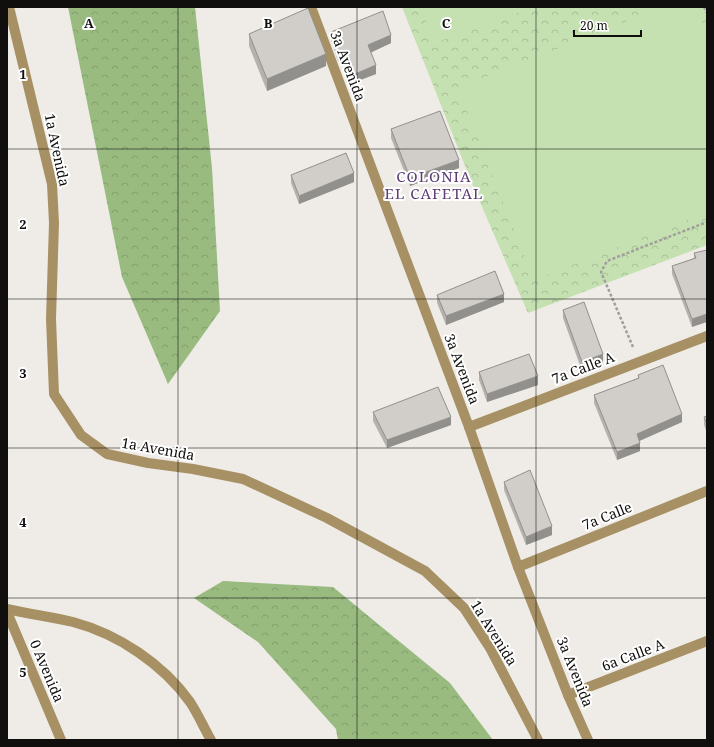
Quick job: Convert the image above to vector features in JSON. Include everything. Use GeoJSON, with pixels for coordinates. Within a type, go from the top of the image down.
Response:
{"type":"FeatureCollection","features":[{"type":"Feature","properties":{"kind":"street","name":"1a Avenida"},"geometry":{"type":"LineString","coordinates":[[9,7],[52,184],[54,223],[51,319],[54,394],[81,435],[107,454],[148,463],[193,469],[243,479],[327,518],[425,572],[464,608],[490,648],[538,740]]}},
{"type":"Feature","properties":{"kind":"street","name":"3a Avenida"},"geometry":{"type":"LineString","coordinates":[[311,7],[469,427],[518,567],[568,694],[588,740]]}},
{"type":"Feature","properties":{"kind":"street","name":"7a Calle A"},"geometry":{"type":"LineString","coordinates":[[469,427],[707,336]]}},
{"type":"Feature","properties":{"kind":"street","name":"7a Calle"},"geometry":{"type":"LineString","coordinates":[[518,567],[707,491]]}},
{"type":"Feature","properties":{"kind":"street","name":"0 Avenida"},"geometry":{"type":"LineString","coordinates":[[7,611],[61,740]]}},
{"type":"Feature","properties":{"kind":"street"},"geometry":{"type":"LineString","coordinates":[[7,611],[74,622],[120,640],[163,672],[178,687],[191,703],[211,740]]}},
{"type":"Feature","properties":{"kind":"street","name":"6a Calle A"},"geometry":{"type":"LineString","coordinates":[[568,694],[707,641]]}},
{"type":"Feature","properties":{"kind":"path"},"geometry":{"type":"LineString","coordinates":[[704,7],[707,13]]}},
{"type":"Feature","properties":{"kind":"path"},"geometry":{"type":"LineString","coordinates":[[639,362],[601,272],[607,261],[707,222]]}},
{"type":"Feature","properties":{"kind":"green space"},"geometry":{"type":"Polygon","coordinates":[[[68,7],[195,7],[212,168],[220,311],[168,384],[122,277],[68,7]]]}},
{"type":"Feature","properties":{"kind":"green space"},"geometry":{"type":"Polygon","coordinates":[[[402,7],[707,7],[707,245],[528,313],[473,186],[402,7]]]}},
{"type":"Feature","properties":{"kind":"green space"},"geometry":{"type":"Polygon","coordinates":[[[421,7],[532,7],[435,43],[421,7]]]}},
{"type":"Feature","properties":{"kind":"green space"},"geometry":{"type":"Polygon","coordinates":[[[663,7],[696,7],[707,34],[707,212],[534,280],[458,88],[663,7]]]}},
{"type":"Feature","properties":{"kind":"green space"},"geometry":{"type":"Polygon","coordinates":[[[223,581],[333,587],[450,683],[493,740],[338,740],[336,729],[258,642],[194,598],[223,581]]]}},
{"type":"Feature","properties":{"kind":"building"},"geometry":{"type":"Polygon","coordinates":[[[308,8],[326,54],[267,79],[249,34],[308,8]]]}},
{"type":"Feature","properties":{"kind":"building"},"geometry":{"type":"Polygon","coordinates":[[[383,11],[391,35],[368,45],[376,65],[355,74],[346,50],[338,53],[331,32],[383,11]]]}},
{"type":"Feature","properties":{"kind":"building"},"geometry":{"type":"Polygon","coordinates":[[[440,111],[459,160],[410,178],[391,129],[440,111]]]}},
{"type":"Feature","properties":{"kind":"building"},"geometry":{"type":"Polygon","coordinates":[[[346,153],[354,173],[299,196],[291,175],[346,153]]]}},
{"type":"Feature","properties":{"kind":"building"},"geometry":{"type":"Polygon","coordinates":[[[707,250],[707,314],[692,319],[672,266],[696,258],[694,253],[707,250]]]}},
{"type":"Feature","properties":{"kind":"building"},"geometry":{"type":"Polygon","coordinates":[[[495,271],[504,294],[446,316],[437,295],[495,271]]]}},
{"type":"Feature","properties":{"kind":"building"},"geometry":{"type":"Polygon","coordinates":[[[584,302],[603,354],[582,362],[563,310],[584,302]]]}},
{"type":"Feature","properties":{"kind":"building"},"geometry":{"type":"Polygon","coordinates":[[[529,354],[538,376],[487,394],[479,372],[529,354]]]}},
{"type":"Feature","properties":{"kind":"building"},"geometry":{"type":"Polygon","coordinates":[[[663,365],[682,414],[637,434],[640,443],[617,452],[594,395],[639,378],[638,375],[663,365]]]}},
{"type":"Feature","properties":{"kind":"building"},"geometry":{"type":"Polygon","coordinates":[[[438,387],[451,417],[387,440],[373,412],[438,387]]]}},
{"type":"Feature","properties":{"kind":"building"},"geometry":{"type":"Polygon","coordinates":[[[707,416],[707,424],[704,417],[707,416]]]}},
{"type":"Feature","properties":{"kind":"building"},"geometry":{"type":"Polygon","coordinates":[[[530,470],[552,526],[526,537],[504,482],[530,470]]]}},
{"type":"Feature","properties":{"kind":"district","name":"COLONIA EL CAFETAL"},"geometry":{"type":"Point","coordinates":[434,186]}}]}
